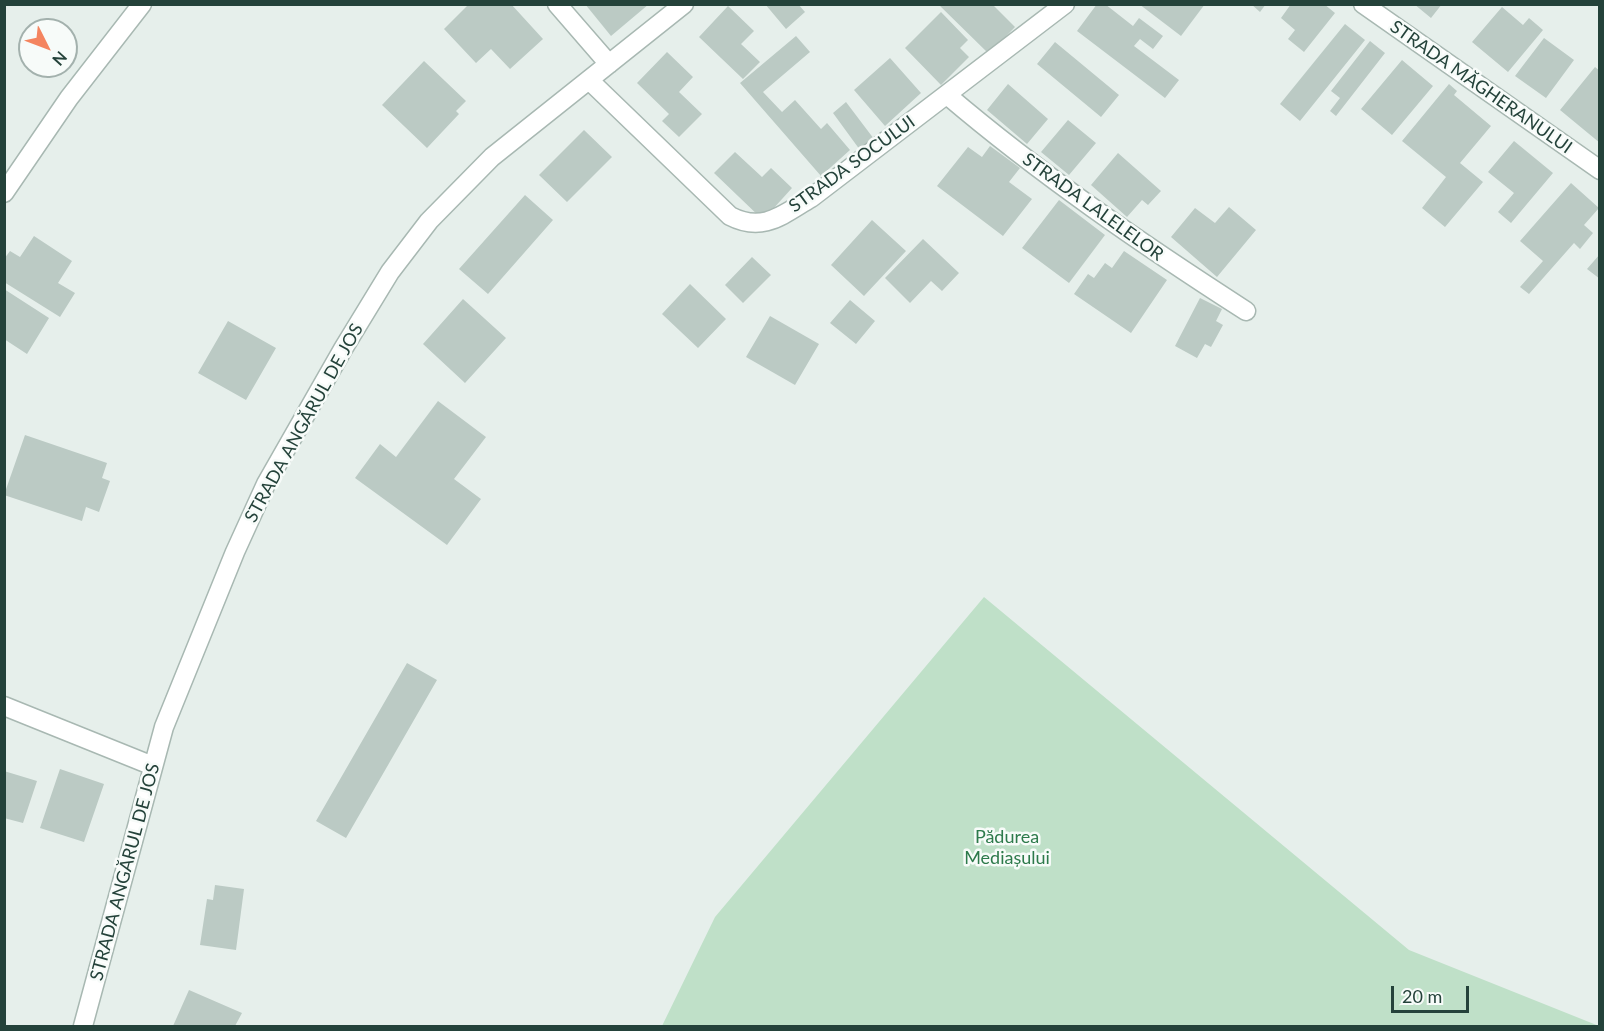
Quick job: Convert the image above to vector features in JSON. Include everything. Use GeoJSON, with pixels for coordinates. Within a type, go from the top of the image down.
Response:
{"type":"FeatureCollection","features":[{"type":"Feature","properties":{"kind":"street"},"geometry":{"type":"LineString","coordinates":[[4,193],[69,98],[142,4]]}},
{"type":"Feature","properties":{"kind":"street"},"geometry":{"type":"LineString","coordinates":[[558,4],[609,64]]}},
{"type":"Feature","properties":{"kind":"street","name":"STRADA ANGĂRUL DE JOS"},"geometry":{"type":"LineString","coordinates":[[83,1026],[168,716],[266,484],[390,272],[429,221],[492,157],[684,4]]}},
{"type":"Feature","properties":{"kind":"street","name":"STRADA SOCULUI"},"geometry":{"type":"LineString","coordinates":[[590,81],[730,216],[754,225],[774,220],[811,198],[1065,4]]}},
{"type":"Feature","properties":{"kind":"street","name":"STRADA MĂGHERANULUI"},"geometry":{"type":"LineString","coordinates":[[1364,4],[1599,170]]}},
{"type":"Feature","properties":{"kind":"street","name":"STRADA LALELELOR"},"geometry":{"type":"LineString","coordinates":[[947,94],[1077,198],[1148,249],[1246,311]]}},
{"type":"Feature","properties":{"kind":"street"},"geometry":{"type":"LineString","coordinates":[[4,706],[153,766]]}},
{"type":"Feature","properties":{"kind":"green space","name":"Pădurea Mediașului"},"geometry":{"type":"Polygon","coordinates":[[[984,597],[1409,950],[1599,1026],[662,1026],[715,917],[984,597]]]}},
{"type":"Feature","properties":{"kind":"building"},"geometry":{"type":"Polygon","coordinates":[[[469,4],[511,4],[543,39],[510,69],[491,49],[476,63],[444,29],[469,4]]]}},
{"type":"Feature","properties":{"kind":"building"},"geometry":{"type":"Polygon","coordinates":[[[585,4],[649,4],[611,36],[585,4]]]}},
{"type":"Feature","properties":{"kind":"building"},"geometry":{"type":"Polygon","coordinates":[[[765,4],[798,4],[805,12],[786,29],[765,4]]]}},
{"type":"Feature","properties":{"kind":"building"},"geometry":{"type":"Polygon","coordinates":[[[938,4],[992,4],[1015,27],[989,54],[938,4]]]}},
{"type":"Feature","properties":{"kind":"building"},"geometry":{"type":"Polygon","coordinates":[[[1097,4],[1105,4],[1133,26],[1139,18],[1163,36],[1153,49],[1140,39],[1134,46],[1179,80],[1165,98],[1077,31],[1097,4]]]}},
{"type":"Feature","properties":{"kind":"building"},"geometry":{"type":"Polygon","coordinates":[[[1139,4],[1205,4],[1181,36],[1139,4]]]}},
{"type":"Feature","properties":{"kind":"building"},"geometry":{"type":"Polygon","coordinates":[[[1251,4],[1266,4],[1260,12],[1251,4]]]}},
{"type":"Feature","properties":{"kind":"building"},"geometry":{"type":"Polygon","coordinates":[[[1291,4],[1324,4],[1335,13],[1304,52],[1288,39],[1295,30],[1281,18],[1291,4]]]}},
{"type":"Feature","properties":{"kind":"building"},"geometry":{"type":"Polygon","coordinates":[[[1414,4],[1442,4],[1431,18],[1414,4]]]}},
{"type":"Feature","properties":{"kind":"building"},"geometry":{"type":"Polygon","coordinates":[[[728,6],[754,31],[741,44],[760,62],[743,79],[699,37],[728,6]]]}},
{"type":"Feature","properties":{"kind":"building"},"geometry":{"type":"Polygon","coordinates":[[[1502,7],[1523,25],[1529,18],[1543,30],[1508,72],[1472,42],[1502,7]]]}},
{"type":"Feature","properties":{"kind":"building"},"geometry":{"type":"Polygon","coordinates":[[[941,12],[968,40],[960,48],[969,57],[941,85],[905,48],[941,12]]]}},
{"type":"Feature","properties":{"kind":"building"},"geometry":{"type":"Polygon","coordinates":[[[1345,24],[1365,40],[1300,121],[1280,104],[1345,24]]]}},
{"type":"Feature","properties":{"kind":"building"},"geometry":{"type":"Polygon","coordinates":[[[796,36],[810,52],[763,92],[782,112],[795,100],[821,129],[827,123],[850,150],[821,176],[740,83],[796,36]]]}},
{"type":"Feature","properties":{"kind":"building"},"geometry":{"type":"Polygon","coordinates":[[[1544,38],[1574,60],[1546,98],[1515,76],[1544,38]]]}},
{"type":"Feature","properties":{"kind":"building"},"geometry":{"type":"Polygon","coordinates":[[[1370,41],[1385,53],[1336,116],[1330,111],[1340,98],[1331,91],[1370,41]]]}},
{"type":"Feature","properties":{"kind":"building"},"geometry":{"type":"Polygon","coordinates":[[[1055,42],[1119,95],[1101,117],[1037,64],[1055,42]]]}},
{"type":"Feature","properties":{"kind":"building"},"geometry":{"type":"Polygon","coordinates":[[[667,52],[693,77],[679,92],[702,114],[679,137],[662,121],[669,114],[637,83],[667,52]]]}},
{"type":"Feature","properties":{"kind":"building"},"geometry":{"type":"Polygon","coordinates":[[[890,58],[921,93],[885,126],[854,90],[890,58]]]}},
{"type":"Feature","properties":{"kind":"building"},"geometry":{"type":"Polygon","coordinates":[[[1402,60],[1433,86],[1392,135],[1361,109],[1402,60]]]}},
{"type":"Feature","properties":{"kind":"building"},"geometry":{"type":"Polygon","coordinates":[[[424,61],[466,101],[456,111],[459,114],[427,148],[382,105],[424,61]]]}},
{"type":"Feature","properties":{"kind":"building"},"geometry":{"type":"Polygon","coordinates":[[[1595,67],[1600,71],[1600,143],[1560,110],[1595,67]]]}},
{"type":"Feature","properties":{"kind":"building"},"geometry":{"type":"Polygon","coordinates":[[[1008,84],[1048,119],[1027,144],[987,110],[1008,84]]]}},
{"type":"Feature","properties":{"kind":"building"},"geometry":{"type":"Polygon","coordinates":[[[1449,84],[1457,91],[1454,95],[1491,126],[1460,163],[1483,182],[1445,227],[1422,208],[1446,177],[1402,141],[1449,84]]]}},
{"type":"Feature","properties":{"kind":"building"},"geometry":{"type":"Polygon","coordinates":[[[846,102],[874,139],[860,150],[833,113],[846,102]]]}},
{"type":"Feature","properties":{"kind":"building"},"geometry":{"type":"Polygon","coordinates":[[[1068,120],[1096,143],[1069,175],[1041,152],[1068,120]]]}},
{"type":"Feature","properties":{"kind":"building"},"geometry":{"type":"Polygon","coordinates":[[[584,130],[612,157],[567,202],[539,175],[584,130]]]}},
{"type":"Feature","properties":{"kind":"building"},"geometry":{"type":"Polygon","coordinates":[[[1514,141],[1553,173],[1511,223],[1498,212],[1514,193],[1488,172],[1514,141]]]}},
{"type":"Feature","properties":{"kind":"building"},"geometry":{"type":"Polygon","coordinates":[[[990,146],[1020,168],[1009,182],[1032,199],[1003,236],[937,186],[968,147],[982,157],[990,146]]]}},
{"type":"Feature","properties":{"kind":"building"},"geometry":{"type":"Polygon","coordinates":[[[735,152],[762,177],[771,168],[792,188],[763,220],[714,173],[735,152]]]}},
{"type":"Feature","properties":{"kind":"building"},"geometry":{"type":"Polygon","coordinates":[[[1118,153],[1161,191],[1148,205],[1142,200],[1127,217],[1091,185],[1118,153]]]}},
{"type":"Feature","properties":{"kind":"building"},"geometry":{"type":"Polygon","coordinates":[[[1571,183],[1599,208],[1584,225],[1593,233],[1580,249],[1574,243],[1529,294],[1520,287],[1543,261],[1520,241],[1571,183]]]}},
{"type":"Feature","properties":{"kind":"building"},"geometry":{"type":"Polygon","coordinates":[[[525,195],[553,220],[488,294],[459,269],[525,195]]]}},
{"type":"Feature","properties":{"kind":"building"},"geometry":{"type":"Polygon","coordinates":[[[1059,200],[1105,235],[1069,283],[1022,248],[1059,200]]]}},
{"type":"Feature","properties":{"kind":"building"},"geometry":{"type":"Polygon","coordinates":[[[1229,207],[1256,230],[1217,277],[1171,237],[1195,208],[1215,223],[1229,207]]]}},
{"type":"Feature","properties":{"kind":"building"},"geometry":{"type":"Polygon","coordinates":[[[872,220],[906,251],[864,296],[831,265],[872,220]]]}},
{"type":"Feature","properties":{"kind":"building"},"geometry":{"type":"Polygon","coordinates":[[[34,236],[72,261],[58,283],[75,293],[60,317],[4,282],[4,259],[10,251],[20,257],[34,236]]]}},
{"type":"Feature","properties":{"kind":"building"},"geometry":{"type":"Polygon","coordinates":[[[923,239],[959,273],[942,291],[931,281],[910,303],[885,278],[923,239]]]}},
{"type":"Feature","properties":{"kind":"building"},"geometry":{"type":"Polygon","coordinates":[[[1124,251],[1167,280],[1131,333],[1074,294],[1088,274],[1094,278],[1105,263],[1112,268],[1124,251]]]}},
{"type":"Feature","properties":{"kind":"building"},"geometry":{"type":"Polygon","coordinates":[[[1600,254],[1600,279],[1587,269],[1600,254]]]}},
{"type":"Feature","properties":{"kind":"building"},"geometry":{"type":"Polygon","coordinates":[[[752,257],[771,275],[743,303],[725,285],[752,257]]]}},
{"type":"Feature","properties":{"kind":"building"},"geometry":{"type":"Polygon","coordinates":[[[690,284],[726,319],[698,348],[662,314],[690,284]]]}},
{"type":"Feature","properties":{"kind":"building"},"geometry":{"type":"Polygon","coordinates":[[[4,289],[49,318],[27,354],[4,339],[4,289]]]}},
{"type":"Feature","properties":{"kind":"building"},"geometry":{"type":"Polygon","coordinates":[[[1200,298],[1222,309],[1216,321],[1223,325],[1211,347],[1205,344],[1197,358],[1175,346],[1200,298]]]}},
{"type":"Feature","properties":{"kind":"building"},"geometry":{"type":"Polygon","coordinates":[[[463,299],[506,338],[465,383],[423,344],[463,299]]]}},
{"type":"Feature","properties":{"kind":"building"},"geometry":{"type":"Polygon","coordinates":[[[850,300],[875,321],[856,344],[830,323],[850,300]]]}},
{"type":"Feature","properties":{"kind":"building"},"geometry":{"type":"Polygon","coordinates":[[[770,316],[819,344],[795,385],[746,357],[770,316]]]}},
{"type":"Feature","properties":{"kind":"building"},"geometry":{"type":"Polygon","coordinates":[[[228,321],[276,348],[246,400],[198,373],[228,321]]]}},
{"type":"Feature","properties":{"kind":"building"},"geometry":{"type":"Polygon","coordinates":[[[438,401],[486,437],[454,479],[481,499],[447,545],[355,478],[380,444],[396,457],[438,401]]]}},
{"type":"Feature","properties":{"kind":"building"},"geometry":{"type":"Polygon","coordinates":[[[25,435],[107,463],[102,478],[110,481],[99,512],[86,507],[82,521],[4,495],[25,435]]]}},
{"type":"Feature","properties":{"kind":"building"},"geometry":{"type":"Polygon","coordinates":[[[407,663],[437,680],[346,838],[316,821],[407,663]]]}},
{"type":"Feature","properties":{"kind":"building"},"geometry":{"type":"Polygon","coordinates":[[[60,769],[104,784],[84,842],[40,828],[60,769]]]}},
{"type":"Feature","properties":{"kind":"building"},"geometry":{"type":"Polygon","coordinates":[[[4,771],[37,781],[23,823],[4,818],[4,771]]]}},
{"type":"Feature","properties":{"kind":"building"},"geometry":{"type":"Polygon","coordinates":[[[215,885],[244,889],[236,950],[200,945],[207,899],[213,900],[215,885]]]}},
{"type":"Feature","properties":{"kind":"building"},"geometry":{"type":"Polygon","coordinates":[[[189,990],[242,1013],[235,1026],[173,1026],[189,990]]]}}]}
